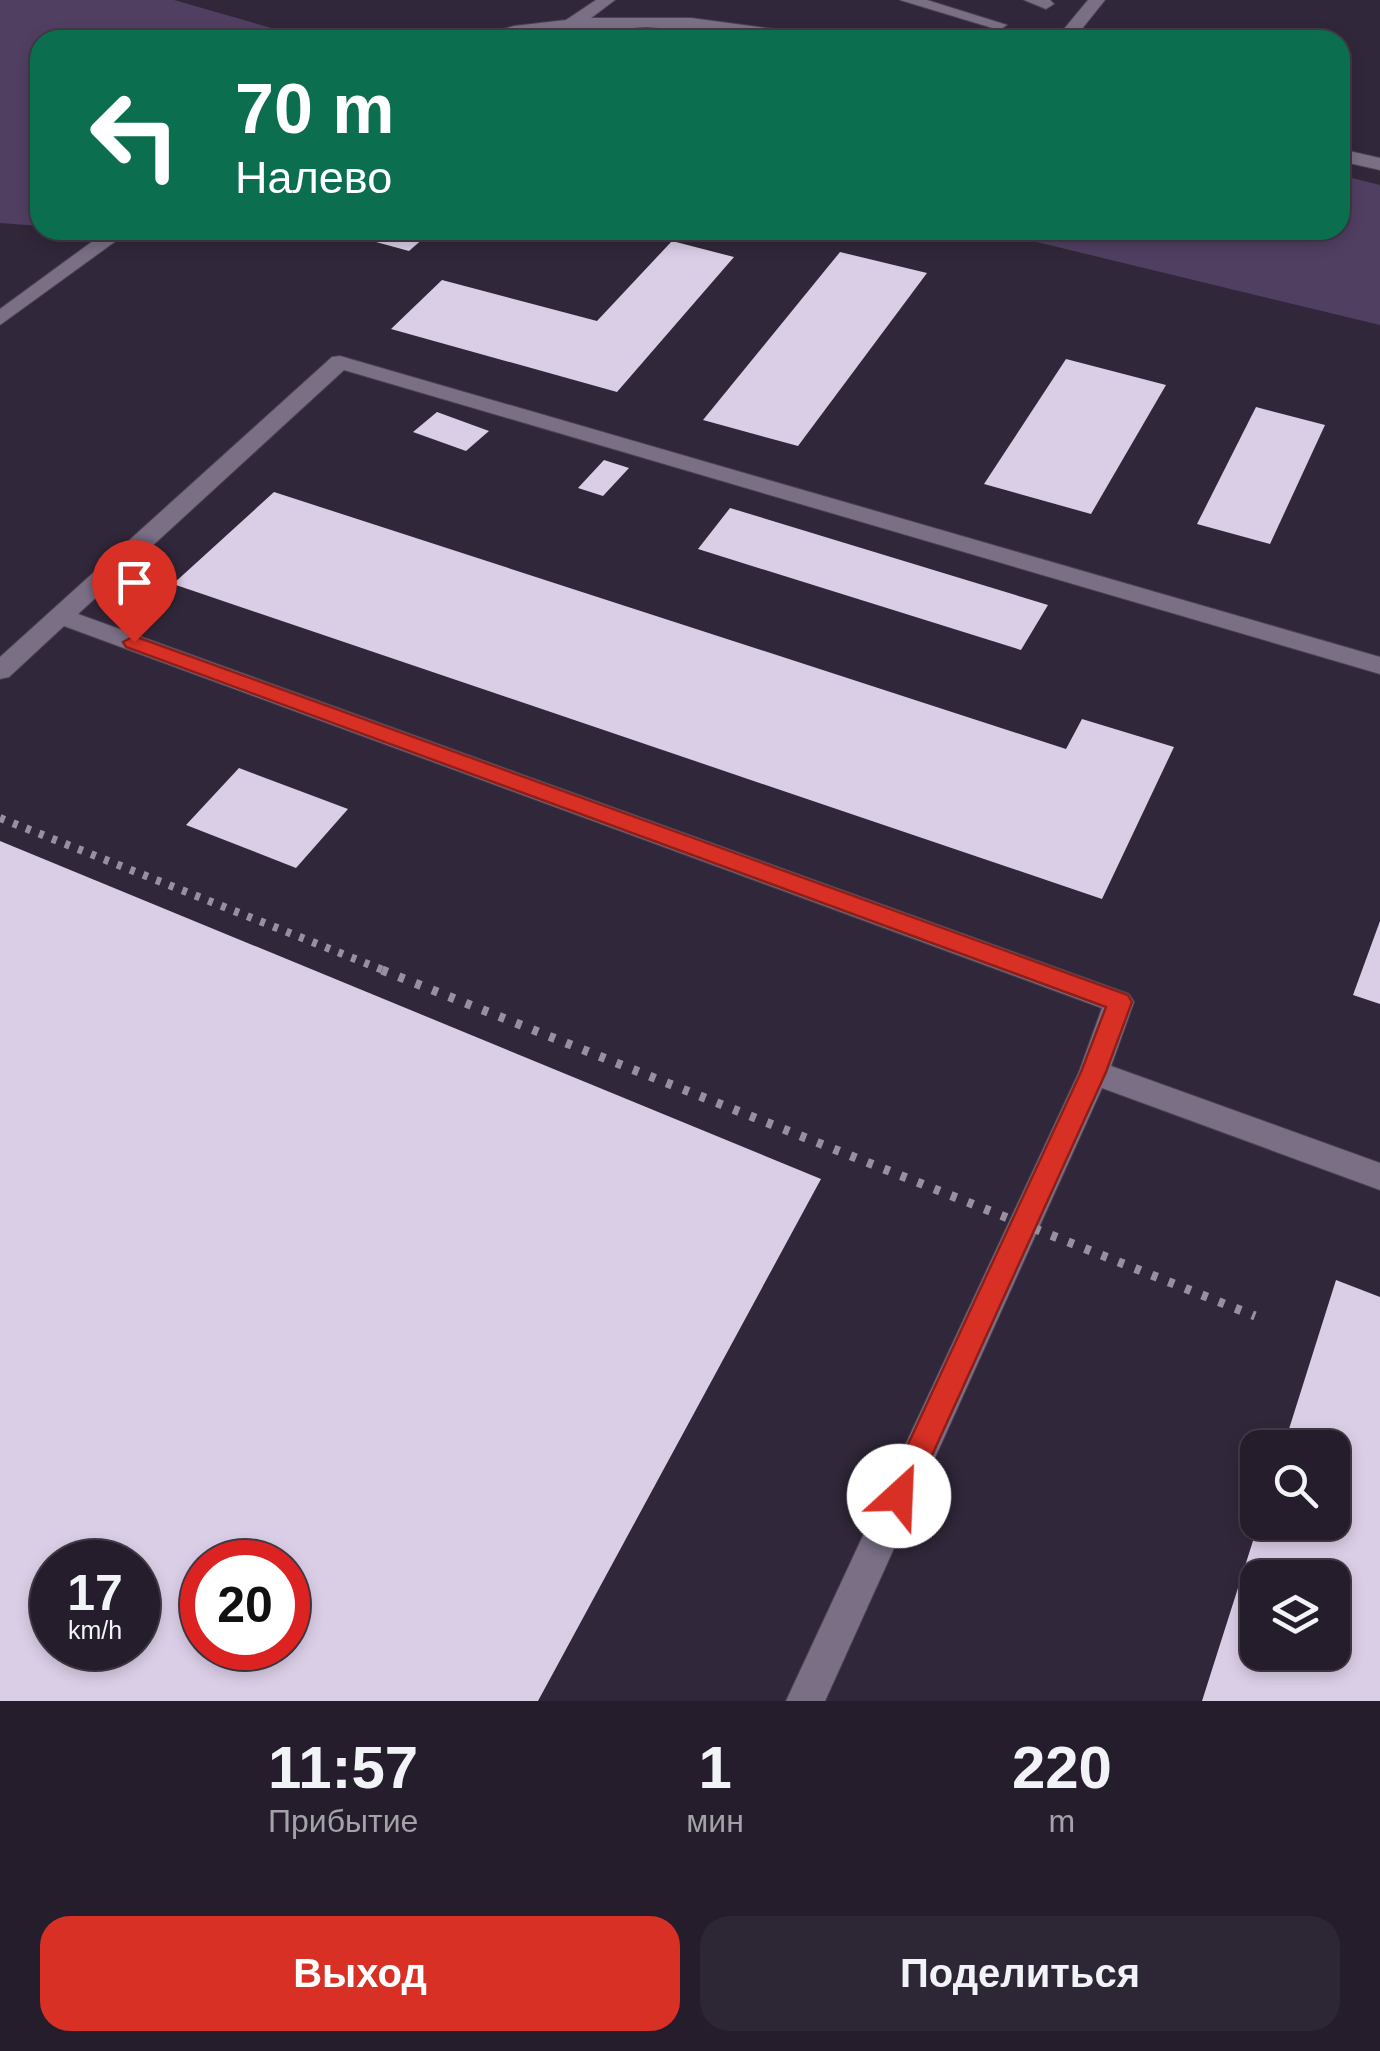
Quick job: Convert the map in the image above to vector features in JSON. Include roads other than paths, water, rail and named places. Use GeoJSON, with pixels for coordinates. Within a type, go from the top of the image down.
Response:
{"type":"FeatureCollection","features":[{"type":"Feature","properties":{"kind":"lane"},"geometry":{"type":"LineString","coordinates":[[567,26],[608,0]]}},
{"type":"Feature","properties":{"kind":"lane"},"geometry":{"type":"LineString","coordinates":[[908,0],[999,25]]}},
{"type":"Feature","properties":{"kind":"lane"},"geometry":{"type":"LineString","coordinates":[[1072,30],[1097,0]]}},
{"type":"Feature","properties":{"kind":"lane"},"geometry":{"type":"LineString","coordinates":[[513,30],[635,24],[775,30]]}},
{"type":"Feature","properties":{"kind":"lane"},"geometry":{"type":"LineString","coordinates":[[1350,157],[1380,164]]}},
{"type":"Feature","properties":{"kind":"lane"},"geometry":{"type":"LineString","coordinates":[[0,319],[107,240]]}},
{"type":"Feature","properties":{"kind":"lane"},"geometry":{"type":"LineString","coordinates":[[0,671],[340,362],[1380,666]]}},
{"type":"Feature","properties":{"kind":"lane"},"geometry":{"type":"LineString","coordinates":[[60,616],[1120,1002],[1094,1072],[805,1701]]}},
{"type":"Feature","properties":{"kind":"lane"},"geometry":{"type":"LineString","coordinates":[[1094,1072],[1380,1177]]}},
{"type":"Feature","properties":{"kind":"railway"},"geometry":{"type":"LineString","coordinates":[[0,818],[388,972]]}},
{"type":"Feature","properties":{"kind":"railway"},"geometry":{"type":"LineString","coordinates":[[382,970],[1255,1316]]}}]}
